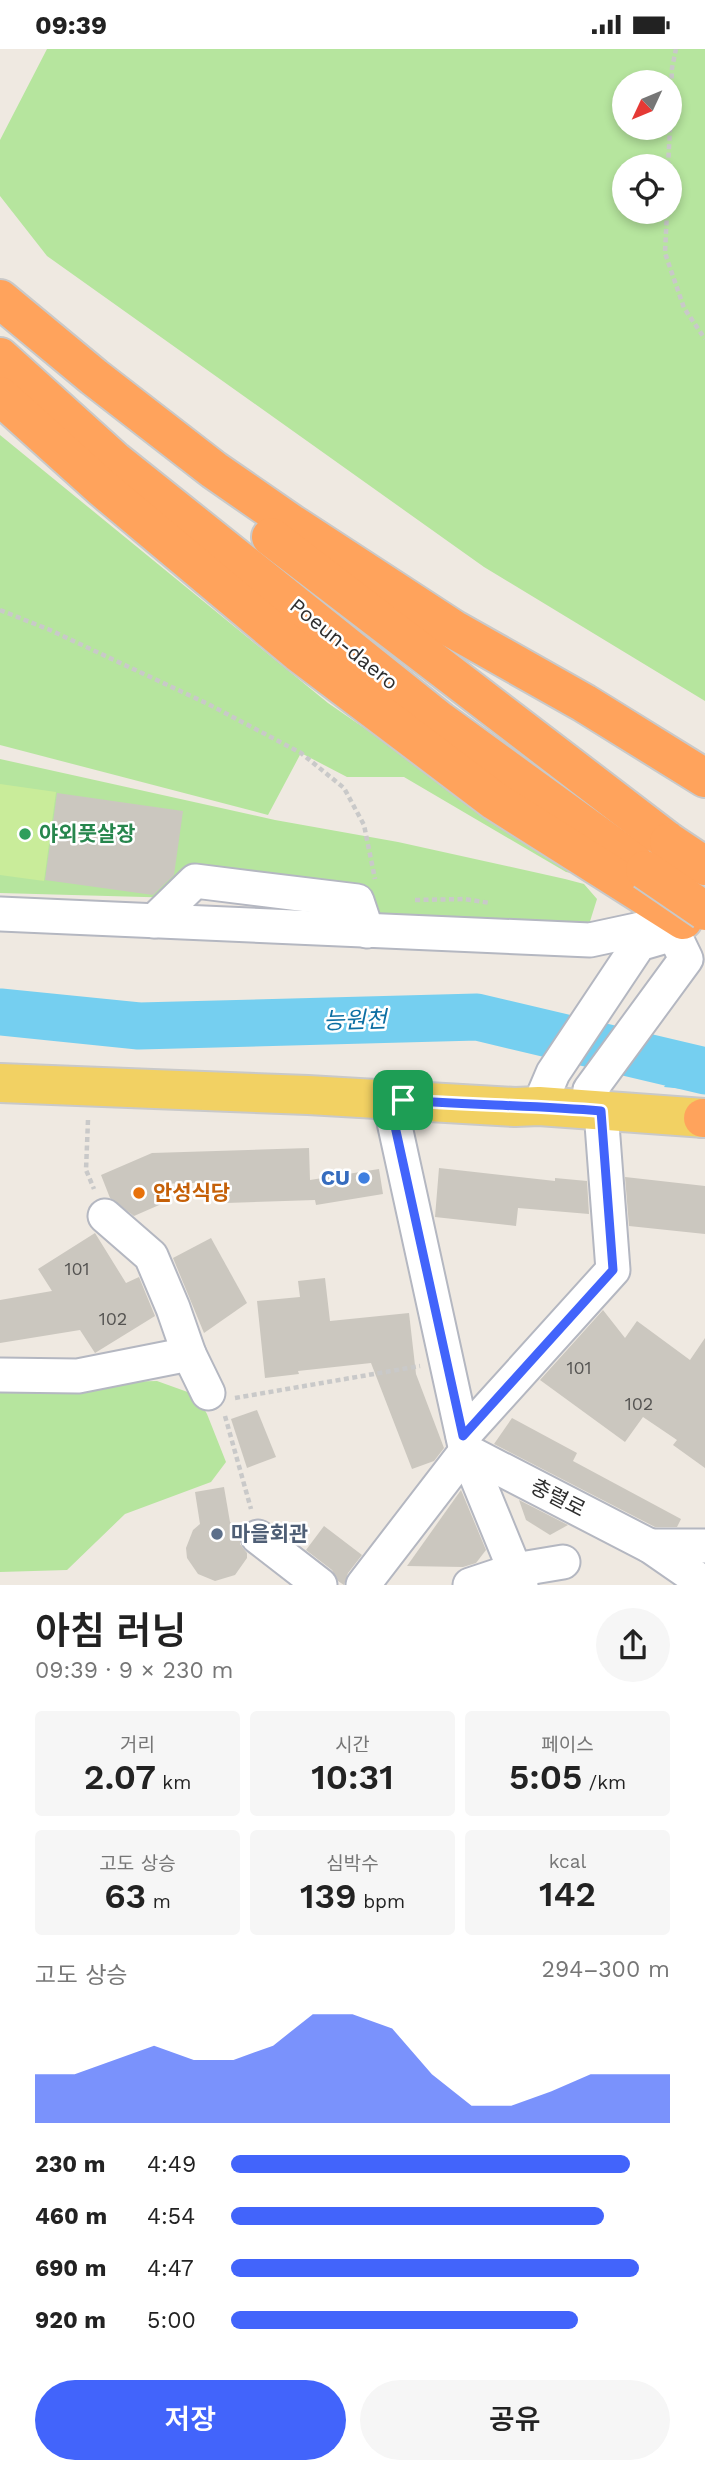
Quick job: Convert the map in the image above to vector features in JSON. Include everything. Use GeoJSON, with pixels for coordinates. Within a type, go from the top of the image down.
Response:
{"type":"FeatureCollection","features":[{"type":"Feature","properties":{"kind":"highway"},"geometry":{"type":"LineString","coordinates":[[0,299],[94,377],[214,470],[292,524],[453,629],[584,703],[705,778]]}},
{"type":"Feature","properties":{"kind":"highway","name":"Poeun-daero"},"geometry":{"type":"LineString","coordinates":[[0,319],[657,856],[691,924]]}},
{"type":"Feature","properties":{"kind":"highway","name":"Poeun-daero"},"geometry":{"type":"LineString","coordinates":[[0,357],[115,461],[429,712],[657,856]]}},
{"type":"Feature","properties":{"kind":"highway"},"geometry":{"type":"LineString","coordinates":[[0,396],[101,487],[299,652],[495,801],[691,924]]}},
{"type":"Feature","properties":{"kind":"highway"},"geometry":{"type":"LineString","coordinates":[[657,856],[705,866]]}},
{"type":"Feature","properties":{"kind":"main road"},"geometry":{"type":"LineString","coordinates":[[0,1083],[389,1099],[515,1107],[546,1089],[596,1101],[704,1118]]}},
{"type":"Feature","properties":{"kind":"street"},"geometry":{"type":"LineString","coordinates":[[0,915],[590,940],[691,924]]}},
{"type":"Feature","properties":{"kind":"street"},"geometry":{"type":"LineString","coordinates":[[546,1089],[639,944],[691,924]]}},
{"type":"Feature","properties":{"kind":"street"},"geometry":{"type":"LineString","coordinates":[[363,1585],[464,1443],[613,1270],[596,1101],[691,924]]}},
{"type":"Feature","properties":{"kind":"street"},"geometry":{"type":"LineString","coordinates":[[389,1099],[464,1443],[518,1578]]}},
{"type":"Feature","properties":{"kind":"street"},"geometry":{"type":"LineString","coordinates":[[105,1216],[151,1256],[189,1354],[214,1397]]}},
{"type":"Feature","properties":{"kind":"street"},"geometry":{"type":"LineString","coordinates":[[0,1375],[78,1376],[189,1354]]}},
{"type":"Feature","properties":{"kind":"street","name":"충렬로"},"geometry":{"type":"LineString","coordinates":[[464,1443],[650,1546],[705,1584]]}},
{"type":"Feature","properties":{"kind":"street"},"geometry":{"type":"LineString","coordinates":[[258,1537],[320,1585]]}},
{"type":"Feature","properties":{"kind":"street","name":"충렬로"},"geometry":{"type":"LineString","coordinates":[[650,1546],[705,1546]]}},
{"type":"Feature","properties":{"kind":"street"},"geometry":{"type":"LineString","coordinates":[[470,1585],[518,1578],[563,1562]]}},
{"type":"Feature","properties":{"kind":"path"},"geometry":{"type":"LineString","coordinates":[[672,70],[676,49]]}},
{"type":"Feature","properties":{"kind":"path"},"geometry":{"type":"LineString","coordinates":[[666,224],[665,253],[684,308],[705,339]]}},
{"type":"Feature","properties":{"kind":"path"},"geometry":{"type":"LineString","coordinates":[[0,610],[50,630],[208,704],[301,753],[344,788],[364,825],[377,888]]}},
{"type":"Feature","properties":{"kind":"path"},"geometry":{"type":"LineString","coordinates":[[88,1120],[86,1170],[105,1216]]}},
{"type":"Feature","properties":{"kind":"path"},"geometry":{"type":"LineString","coordinates":[[258,1537],[214,1397],[446,1362]]}},
{"type":"Feature","properties":{"kind":"green space"},"geometry":{"type":"Polygon","coordinates":[[[47,49],[705,49],[705,701],[484,567],[47,256],[0,196],[0,140],[47,49]]]}},
{"type":"Feature","properties":{"kind":"green space"},"geometry":{"type":"Polygon","coordinates":[[[0,435],[328,703],[576,874],[566,872],[404,777],[347,777],[301,753],[268,815],[0,745],[0,435]]]}},
{"type":"Feature","properties":{"kind":"green space"},"geometry":{"type":"Polygon","coordinates":[[[0,759],[275,820],[398,842],[565,879],[584,884],[597,899],[587,931],[180,898],[0,893],[0,759]]]}},
{"type":"Feature","properties":{"kind":"green space","name":"야외풋살장"},"geometry":{"type":"Polygon","coordinates":[[[0,784],[56,792],[44,881],[0,875],[0,784]]]}},
{"type":"Feature","properties":{"kind":"green space"},"geometry":{"type":"Polygon","coordinates":[[[157,1381],[196,1395],[207,1414],[226,1462],[211,1482],[125,1514],[67,1570],[0,1572],[0,1385],[157,1381]]]}},
{"type":"Feature","properties":{"kind":"water"},"geometry":{"type":"Polygon","coordinates":[[[695,1046],[705,1050],[705,1091],[664,1087],[695,1046]]]}},
{"type":"Feature","properties":{"kind":"building"},"geometry":{"type":"Polygon","coordinates":[[[57,793],[183,811],[174,875],[153,895],[45,880],[57,793]]]}},
{"type":"Feature","properties":{"kind":"building"},"geometry":{"type":"Polygon","coordinates":[[[309,1148],[310,1180],[379,1169],[383,1194],[316,1205],[315,1200],[226,1203],[225,1182],[158,1184],[166,1202],[134,1216],[110,1198],[101,1175],[152,1153],[309,1148]]]}},
{"type":"Feature","properties":{"kind":"building"},"geometry":{"type":"Polygon","coordinates":[[[439,1168],[555,1181],[555,1178],[587,1181],[589,1214],[518,1208],[516,1226],[435,1217],[439,1168]]]}},
{"type":"Feature","properties":{"kind":"building"},"geometry":{"type":"Polygon","coordinates":[[[625,1177],[705,1186],[705,1234],[629,1226],[625,1177]]]}},
{"type":"Feature","properties":{"kind":"building"},"geometry":{"type":"Polygon","coordinates":[[[95,1233],[126,1283],[139,1277],[155,1316],[95,1353],[80,1330],[0,1343],[0,1300],[52,1291],[38,1269],[95,1233]]]}},
{"type":"Feature","properties":{"kind":"building"},"geometry":{"type":"Polygon","coordinates":[[[211,1238],[247,1303],[204,1333],[173,1258],[211,1238]]]}},
{"type":"Feature","properties":{"kind":"building"},"geometry":{"type":"Polygon","coordinates":[[[325,1278],[330,1321],[409,1313],[416,1374],[444,1448],[434,1461],[412,1469],[371,1363],[298,1371],[299,1374],[265,1378],[257,1301],[300,1297],[298,1281],[325,1278]]]}},
{"type":"Feature","properties":{"kind":"building"},"geometry":{"type":"Polygon","coordinates":[[[603,1310],[625,1338],[637,1321],[690,1360],[705,1338],[705,1468],[673,1445],[677,1440],[643,1417],[625,1442],[540,1380],[603,1310]]]}},
{"type":"Feature","properties":{"kind":"building"},"geometry":{"type":"Polygon","coordinates":[[[257,1410],[276,1457],[247,1468],[231,1419],[257,1410]]]}},
{"type":"Feature","properties":{"kind":"building"},"geometry":{"type":"Polygon","coordinates":[[[512,1418],[577,1453],[573,1461],[681,1519],[677,1527],[655,1527],[494,1444],[512,1418]]]}},
{"type":"Feature","properties":{"kind":"building","name":"마을회관"},"geometry":{"type":"Polygon","coordinates":[[[224,1487],[230,1522],[240,1531],[240,1544],[247,1553],[247,1558],[235,1575],[215,1581],[198,1574],[187,1558],[186,1548],[193,1530],[200,1524],[195,1492],[224,1487]]]}},
{"type":"Feature","properties":{"kind":"building"},"geometry":{"type":"Polygon","coordinates":[[[461,1490],[486,1550],[476,1563],[463,1567],[407,1566],[461,1490]]]}},
{"type":"Feature","properties":{"kind":"building"},"geometry":{"type":"Polygon","coordinates":[[[519,1500],[568,1525],[550,1535],[526,1520],[519,1500]]]}},
{"type":"Feature","properties":{"kind":"building"},"geometry":{"type":"Polygon","coordinates":[[[324,1526],[362,1555],[348,1573],[344,1585],[338,1581],[332,1570],[306,1550],[324,1526]]]}},
{"type":"Feature","properties":{"kind":"waterway","name":"능원천"},"geometry":{"type":"LineString","coordinates":[[0,1012],[139,1026],[477,1017],[705,1071]]}},
{"type":"Feature","properties":{"kind":"place","name":"야외풋살장"},"geometry":{"type":"Point","coordinates":[25,834]}},
{"type":"Feature","properties":{"kind":"place","name":"CU"},"geometry":{"type":"Point","coordinates":[364,1178]}},
{"type":"Feature","properties":{"kind":"place","name":"안성식당"},"geometry":{"type":"Point","coordinates":[139,1193]}},
{"type":"Feature","properties":{"kind":"place","name":"마을회관"},"geometry":{"type":"Point","coordinates":[217,1534]}},
{"type":"Feature","properties":{"kind":"route"},"geometry":{"type":"LineString","coordinates":[[389,1099],[403,1100],[601,1111],[613,1270],[463,1436],[389,1099]]}}]}
